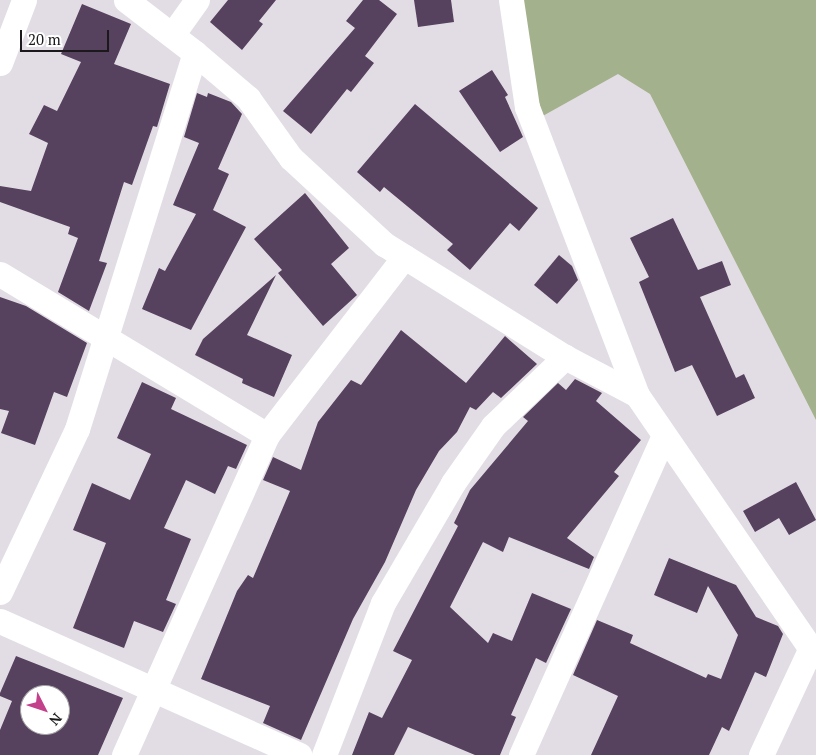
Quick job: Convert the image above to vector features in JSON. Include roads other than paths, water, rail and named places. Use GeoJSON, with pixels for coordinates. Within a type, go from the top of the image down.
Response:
{"type":"FeatureCollection","features":[{"type":"Feature","properties":{"kind":"street"},"geometry":{"type":"LineString","coordinates":[[0,63],[24,0]]}},
{"type":"Feature","properties":{"kind":"street"},"geometry":{"type":"LineString","coordinates":[[126,0],[195,53],[248,98],[291,158],[384,244],[565,357],[637,395]]}},
{"type":"Feature","properties":{"kind":"street"},"geometry":{"type":"LineString","coordinates":[[172,35],[197,0]]}},
{"type":"Feature","properties":{"kind":"street"},"geometry":{"type":"LineString","coordinates":[[511,0],[527,107],[637,395],[814,652],[761,755]]}},
{"type":"Feature","properties":{"kind":"street"},"geometry":{"type":"LineString","coordinates":[[0,592],[77,429],[195,53]]}},
{"type":"Feature","properties":{"kind":"street"},"geometry":{"type":"LineString","coordinates":[[124,755],[267,435],[404,257]]}},
{"type":"Feature","properties":{"kind":"street"},"geometry":{"type":"LineString","coordinates":[[0,274],[267,435]]}},
{"type":"Feature","properties":{"kind":"street"},"geometry":{"type":"LineString","coordinates":[[324,755],[382,603],[453,484],[492,426],[565,357]]}},
{"type":"Feature","properties":{"kind":"street"},"geometry":{"type":"LineString","coordinates":[[521,755],[664,436]]}},
{"type":"Feature","properties":{"kind":"street"},"geometry":{"type":"LineString","coordinates":[[0,621],[154,687],[299,755]]}}]}
